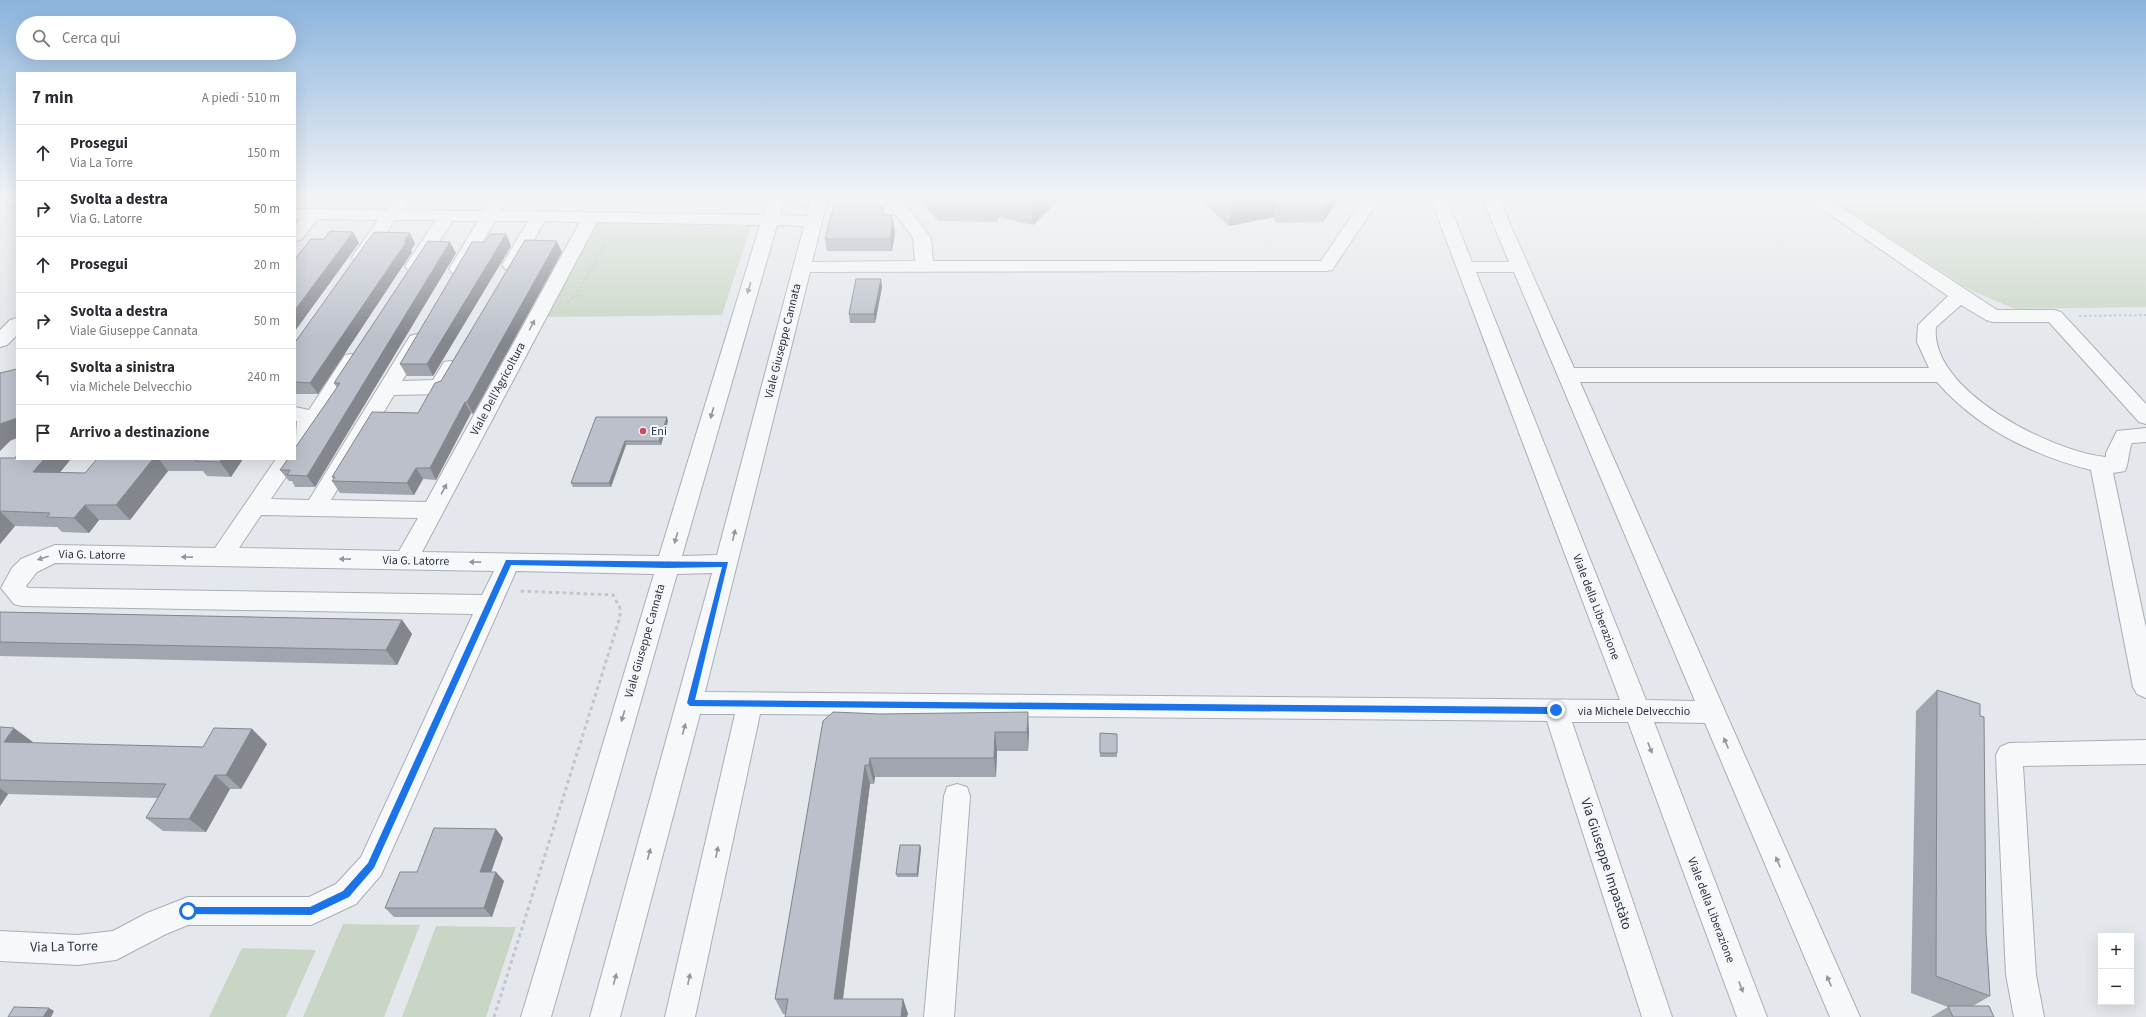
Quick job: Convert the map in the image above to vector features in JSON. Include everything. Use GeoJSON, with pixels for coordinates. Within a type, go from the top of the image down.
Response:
{"type":"FeatureCollection","features":[{"type":"Feature","properties":{"kind":"street"},"geometry":{"type":"LineString","coordinates":[[350,272],[370,244]]}},
{"type":"Feature","properties":{"kind":"street"},"geometry":{"type":"LineString","coordinates":[[403,282],[428,244]]}},
{"type":"Feature","properties":{"kind":"street"},"geometry":{"type":"LineString","coordinates":[[448,285],[472,244]]}},
{"type":"Feature","properties":{"kind":"street"},"geometry":{"type":"LineString","coordinates":[[504,278],[523,244]]}},
{"type":"Feature","properties":{"kind":"street","name":"Viale Dell'Agricoltura"},"geometry":{"type":"LineString","coordinates":[[406,560],[576,244]]}},
{"type":"Feature","properties":{"kind":"street","name":"Viale Giuseppe Cannata"},"geometry":{"type":"LineString","coordinates":[[536,1017],[762,244]]}},
{"type":"Feature","properties":{"kind":"street","name":"Viale Giuseppe Cannata"},"geometry":{"type":"LineString","coordinates":[[605,1017],[690,703],[808,244]]}},
{"type":"Feature","properties":{"kind":"street"},"geometry":{"type":"LineString","coordinates":[[922,244],[924,267]]}},
{"type":"Feature","properties":{"kind":"street"},"geometry":{"type":"LineString","coordinates":[[802,267],[1326,266],[1341,244]]}},
{"type":"Feature","properties":{"kind":"street","name":"Viale della Liberazione"},"geometry":{"type":"LineString","coordinates":[[1456,244],[1752,1017]]}},
{"type":"Feature","properties":{"kind":"street"},"geometry":{"type":"LineString","coordinates":[[1510,244],[1845,1017]]}},
{"type":"Feature","properties":{"kind":"street"},"geometry":{"type":"LineString","coordinates":[[1883,244],[1960,296],[1993,316],[2054,316],[2146,417]]}},
{"type":"Feature","properties":{"kind":"street"},"geometry":{"type":"LineString","coordinates":[[1465,267],[1520,267]]}},
{"type":"Feature","properties":{"kind":"street"},"geometry":{"type":"LineString","coordinates":[[1960,296],[1927,325],[1925,341],[1947,381],[1975,408],[2038,445],[2071,458],[2101,466],[2118,466],[2117,453],[2124,436],[2146,435]]}},
{"type":"Feature","properties":{"kind":"street"},"geometry":{"type":"LineString","coordinates":[[0,342],[16,325]]}},
{"type":"Feature","properties":{"kind":"street"},"geometry":{"type":"LineString","coordinates":[[314,508],[388,388],[424,326]]}},
{"type":"Feature","properties":{"kind":"street"},"geometry":{"type":"LineString","coordinates":[[296,443],[301,421],[360,349]]}},
{"type":"Feature","properties":{"kind":"street"},"geometry":{"type":"LineString","coordinates":[[388,388],[439,387],[459,353]]}},
{"type":"Feature","properties":{"kind":"street"},"geometry":{"type":"LineString","coordinates":[[1567,375],[1947,381]]}},
{"type":"Feature","properties":{"kind":"street"},"geometry":{"type":"LineString","coordinates":[[221,557],[286,460]]}},
{"type":"Feature","properties":{"kind":"street"},"geometry":{"type":"LineString","coordinates":[[2101,466],[2146,687]]}},
{"type":"Feature","properties":{"kind":"street"},"geometry":{"type":"LineString","coordinates":[[254,507],[433,510]]}},
{"type":"Feature","properties":{"kind":"street","name":"Via G. Latorre"},"geometry":{"type":"LineString","coordinates":[[494,597],[22,596],[13,588],[18,575],[33,561],[55,554],[668,566],[726,564]]}},
{"type":"Feature","properties":{"kind":"street","name":"Via La Torre"},"geometry":{"type":"LineString","coordinates":[[0,946],[78,950],[116,945],[157,923],[188,911],[311,911],[346,894],[371,866],[509,562]]}},
{"type":"Feature","properties":{"kind":"street","name":"via Michele Delvecchio"},"geometry":{"type":"LineString","coordinates":[[690,703],[1713,712]]}},
{"type":"Feature","properties":{"kind":"street"},"geometry":{"type":"LineString","coordinates":[[680,1017],[750,704]]}},
{"type":"Feature","properties":{"kind":"street","name":"Via Giuseppe Impastàto"},"geometry":{"type":"LineString","coordinates":[[1556,710],[1657,1017]]}},
{"type":"Feature","properties":{"kind":"street"},"geometry":{"type":"LineString","coordinates":[[2029,1017],[2021,975],[2009,755],[2146,752]]}},
{"type":"Feature","properties":{"kind":"street"},"geometry":{"type":"LineString","coordinates":[[940,1017],[957,796]]}},
{"type":"Feature","properties":{"kind":"path"},"geometry":{"type":"LineString","coordinates":[[564,304],[576,296],[603,244]]}},
{"type":"Feature","properties":{"kind":"path"},"geometry":{"type":"LineString","coordinates":[[2054,316],[2146,316]]}},
{"type":"Feature","properties":{"kind":"path"},"geometry":{"type":"LineString","coordinates":[[494,597],[613,595],[620,608],[620,617],[494,1017]]}},
{"type":"Feature","properties":{"kind":"green space"},"geometry":{"type":"Polygon","coordinates":[[[580,244],[745,244],[722,315],[541,317],[580,244]]]}},
{"type":"Feature","properties":{"kind":"green space"},"geometry":{"type":"Polygon","coordinates":[[[1900,244],[2146,244],[2146,307],[2015,309],[1968,289],[1900,244]]]}},
{"type":"Feature","properties":{"kind":"green space"},"geometry":{"type":"Polygon","coordinates":[[[343,924],[420,925],[384,1017],[303,1017],[343,924]]]}},
{"type":"Feature","properties":{"kind":"green space"},"geometry":{"type":"Polygon","coordinates":[[[436,926],[516,927],[486,1017],[402,1017],[436,926]]]}},
{"type":"Feature","properties":{"kind":"green space"},"geometry":{"type":"Polygon","coordinates":[[[242,948],[316,950],[286,1017],[209,1017],[242,948]]]}},
{"type":"Feature","properties":{"kind":"building"},"geometry":{"type":"Polygon","coordinates":[[[307,244],[344,244],[296,309],[296,258],[307,244]]]}},
{"type":"Feature","properties":{"kind":"building"},"geometry":{"type":"Polygon","coordinates":[[[365,244],[405,244],[310,383],[296,382],[296,341],[365,244]]]}},
{"type":"Feature","properties":{"kind":"building"},"geometry":{"type":"Polygon","coordinates":[[[426,244],[448,244],[307,476],[287,475],[290,470],[280,470],[287,460],[296,460],[296,447],[340,383],[334,383],[426,244]]]}},
{"type":"Feature","properties":{"kind":"building"},"geometry":{"type":"Polygon","coordinates":[[[471,244],[500,244],[427,364],[400,364],[471,244]]]}},
{"type":"Feature","properties":{"kind":"building"},"geometry":{"type":"Polygon","coordinates":[[[522,244],[555,244],[467,402],[465,402],[430,468],[416,468],[407,483],[332,481],[335,477],[332,477],[372,412],[418,413],[435,383],[441,381],[522,244]]]}},
{"type":"Feature","properties":{"kind":"building"},"geometry":{"type":"Polygon","coordinates":[[[856,279],[881,279],[874,314],[849,314],[856,279]]]}},
{"type":"Feature","properties":{"kind":"building"},"geometry":{"type":"Polygon","coordinates":[[[16,369],[16,418],[0,424],[0,373],[16,369]]]}},
{"type":"Feature","properties":{"kind":"building"},"geometry":{"type":"Polygon","coordinates":[[[596,417],[667,417],[659,441],[625,441],[609,483],[571,483],[596,417]]]}},
{"type":"Feature","properties":{"kind":"building"},"geometry":{"type":"Polygon","coordinates":[[[16,456],[16,460],[43,460],[33,472],[85,473],[96,460],[152,460],[116,505],[85,505],[74,518],[47,517],[50,513],[0,511],[0,458],[15,458],[16,456]]]}},
{"type":"Feature","properties":{"kind":"building"},"geometry":{"type":"Polygon","coordinates":[[[196,460],[221,460],[220,462],[196,460]]]}},
{"type":"Feature","properties":{"kind":"building"},"geometry":{"type":"Polygon","coordinates":[[[0,612],[402,620],[386,650],[0,642],[0,612]]]}},
{"type":"Feature","properties":{"kind":"building"},"geometry":{"type":"Polygon","coordinates":[[[1937,690],[1980,704],[1980,716],[1984,717],[1986,934],[1990,996],[1936,976],[1937,690]]]}},
{"type":"Feature","properties":{"kind":"building"},"geometry":{"type":"Polygon","coordinates":[[[833,712],[880,714],[1028,712],[1027,732],[995,732],[994,758],[870,758],[869,765],[865,765],[834,999],[903,999],[901,1017],[785,1017],[788,999],[775,999],[823,721],[833,712]]]}},
{"type":"Feature","properties":{"kind":"building"},"geometry":{"type":"Polygon","coordinates":[[[0,727],[14,728],[4,742],[203,747],[214,728],[252,729],[226,775],[215,775],[189,819],[146,818],[166,784],[0,780],[0,727]]]}},
{"type":"Feature","properties":{"kind":"building"},"geometry":{"type":"Polygon","coordinates":[[[1100,733],[1117,734],[1117,753],[1100,753],[1100,733]]]}},
{"type":"Feature","properties":{"kind":"building"},"geometry":{"type":"Polygon","coordinates":[[[434,828],[496,829],[480,872],[496,872],[484,908],[385,908],[400,872],[417,872],[434,828]]]}},
{"type":"Feature","properties":{"kind":"building"},"geometry":{"type":"Polygon","coordinates":[[[900,845],[920,845],[917,874],[896,874],[900,845]]]}},
{"type":"Feature","properties":{"kind":"building"},"geometry":{"type":"Polygon","coordinates":[[[1948,1006],[1989,1006],[1994,1017],[1953,1017],[1948,1006]]]}},
{"type":"Feature","properties":{"kind":"building"},"geometry":{"type":"Polygon","coordinates":[[[14,1007],[49,1008],[43,1017],[8,1017],[14,1007]]]}},
{"type":"Feature","properties":{"kind":"place","name":"Eni"},"geometry":{"type":"Point","coordinates":[643,431]}},
{"type":"Feature","properties":{"kind":"route"},"geometry":{"type":"LineString","coordinates":[[188,911],[311,911],[346,894],[371,866],[509,562],[668,566],[726,564],[690,703],[1556,710]]}}]}
